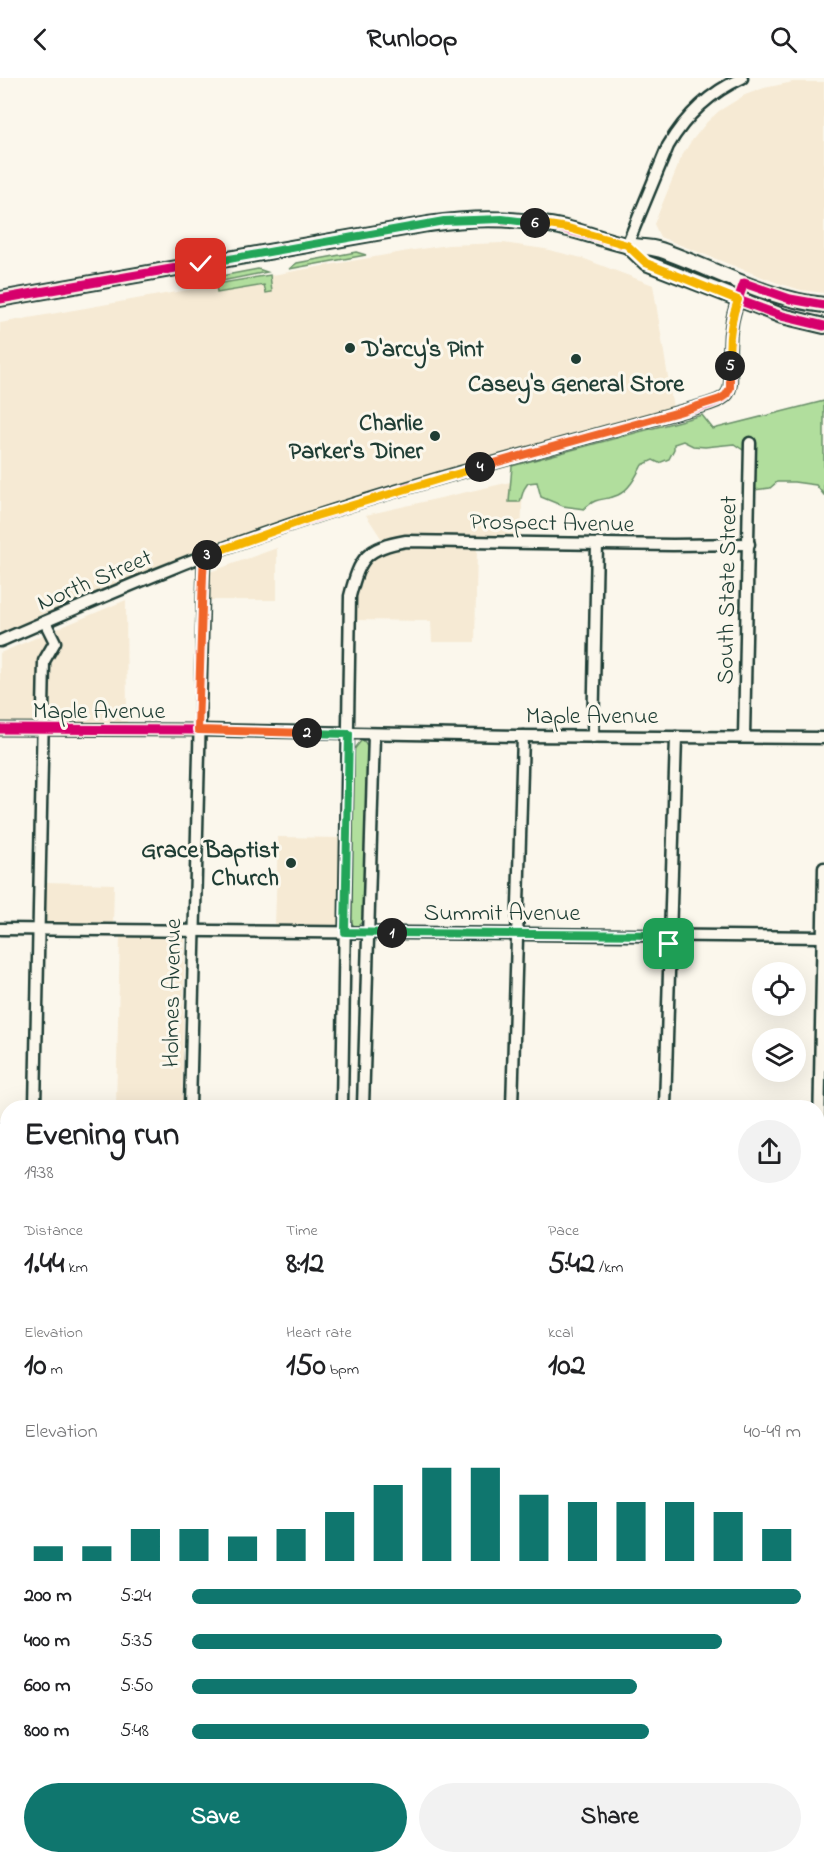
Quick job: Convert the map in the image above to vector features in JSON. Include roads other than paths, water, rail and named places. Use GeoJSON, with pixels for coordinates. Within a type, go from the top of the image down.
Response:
{"type":"FeatureCollection","features":[{"type":"Feature","properties":{"kind":"main road"},"geometry":{"type":"LineString","coordinates":[[0,299],[444,221],[502,219],[568,228],[627,245],[658,249],[790,299],[824,305]]}},
{"type":"Feature","properties":{"kind":"main road"},"geometry":{"type":"LineString","coordinates":[[627,245],[646,263],[782,316],[824,326]]}},
{"type":"Feature","properties":{"kind":"street"},"geometry":{"type":"LineString","coordinates":[[627,245],[675,134],[706,99],[742,78]]}},
{"type":"Feature","properties":{"kind":"street","name":"North Street"},"geometry":{"type":"LineString","coordinates":[[0,641],[267,532],[408,488],[720,399],[730,388],[732,315],[744,283]]}},
{"type":"Feature","properties":{"kind":"street","name":"South State Street"},"geometry":{"type":"LineString","coordinates":[[744,737],[750,443]]}},
{"type":"Feature","properties":{"kind":"street","name":"Prospect Avenue"},"geometry":{"type":"LineString","coordinates":[[349,734],[350,596],[362,562],[376,548],[406,542],[748,544]]}},
{"type":"Feature","properties":{"kind":"street"},"geometry":{"type":"LineString","coordinates":[[593,737],[597,544]]}},
{"type":"Feature","properties":{"kind":"street","name":"Holmes Avenue"},"geometry":{"type":"LineString","coordinates":[[190,1100],[204,556]]}},
{"type":"Feature","properties":{"kind":"street"},"geometry":{"type":"LineString","coordinates":[[35,1100],[44,661],[55,642],[45,622]]}},
{"type":"Feature","properties":{"kind":"street","name":"Maple Avenue"},"geometry":{"type":"LineString","coordinates":[[0,729],[198,730],[374,735],[824,738]]}},
{"type":"Feature","properties":{"kind":"street"},"geometry":{"type":"LineString","coordinates":[[342,1100],[349,734]]}},
{"type":"Feature","properties":{"kind":"street"},"geometry":{"type":"LineString","coordinates":[[363,1100],[374,735]]}},
{"type":"Feature","properties":{"kind":"street"},"geometry":{"type":"LineString","coordinates":[[512,1100],[523,736]]}},
{"type":"Feature","properties":{"kind":"street"},"geometry":{"type":"LineString","coordinates":[[664,1100],[676,737]]}},
{"type":"Feature","properties":{"kind":"street"},"geometry":{"type":"LineString","coordinates":[[819,1100],[824,868]]}},
{"type":"Feature","properties":{"kind":"street","name":"Summit Avenue"},"geometry":{"type":"LineString","coordinates":[[0,929],[823,937]]}},
{"type":"Feature","properties":{"kind":"place","name":"D'arcy's Pint"},"geometry":{"type":"Point","coordinates":[350,348]}},
{"type":"Feature","properties":{"kind":"place","name":"Casey's General Store"},"geometry":{"type":"Point","coordinates":[576,359]}},
{"type":"Feature","properties":{"kind":"place","name":"Charlie Parker's Diner"},"geometry":{"type":"Point","coordinates":[435,436]}},
{"type":"Feature","properties":{"kind":"place","name":"Grace Baptist Church"},"geometry":{"type":"Point","coordinates":[291,863]}}]}
